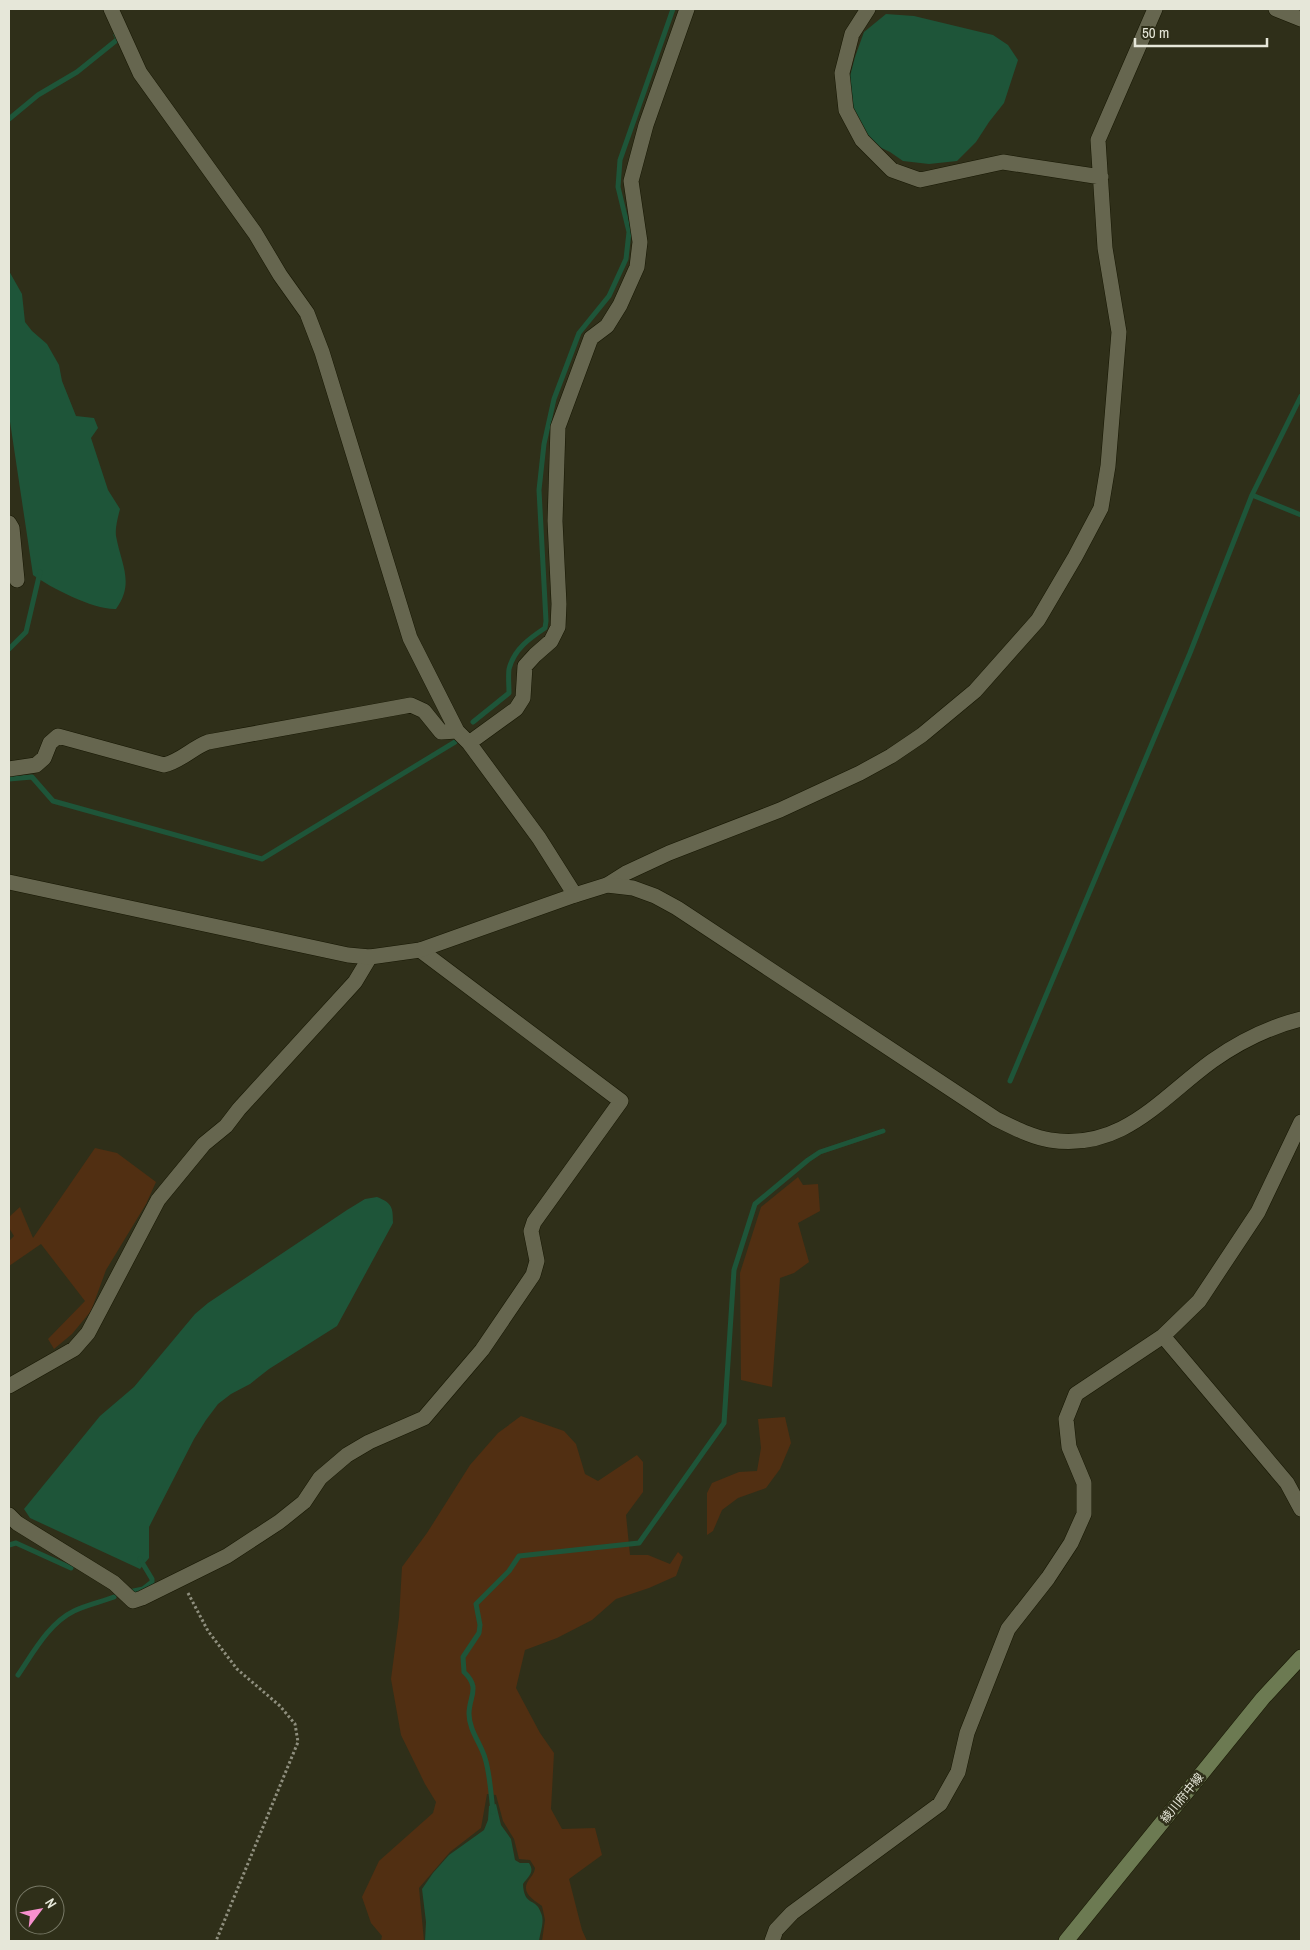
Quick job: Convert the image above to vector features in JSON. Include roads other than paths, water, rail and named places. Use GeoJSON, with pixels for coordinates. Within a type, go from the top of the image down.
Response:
{"type":"FeatureCollection","features":[{"type":"Feature","properties":{"kind":"main road","name":"綾川府中線"},"geometry":{"type":"LineString","coordinates":[[1066,1941],[1263,1698],[1301,1657]]}},
{"type":"Feature","properties":{"kind":"street"},"geometry":{"type":"LineString","coordinates":[[111,9],[140,73],[255,233],[280,275],[307,313],[322,352],[410,638],[457,730],[469,743],[538,838],[575,895]]}},
{"type":"Feature","properties":{"kind":"street"},"geometry":{"type":"LineString","coordinates":[[469,743],[516,710],[523,698],[525,666],[551,640],[558,627],[559,604],[555,521],[558,427],[591,338],[607,326],[620,305],[637,266],[640,242],[631,181],[646,126],[687,9]]}},
{"type":"Feature","properties":{"kind":"street"},"geometry":{"type":"LineString","coordinates":[[868,9],[852,34],[842,73],[846,110],[862,140],[892,170],[920,180],[1003,162],[1101,177]]}},
{"type":"Feature","properties":{"kind":"street"},"geometry":{"type":"LineString","coordinates":[[9,882],[339,953],[370,957],[420,950],[607,885],[626,873],[669,853],[780,810],[860,773],[891,756],[922,735],[975,690],[1038,620],[1076,557],[1100,508],[1108,466],[1119,332],[1105,248],[1098,140],[1155,9]]}},
{"type":"Feature","properties":{"kind":"street"},"geometry":{"type":"LineString","coordinates":[[1276,9],[1301,18]]}},
{"type":"Feature","properties":{"kind":"street"},"geometry":{"type":"LineString","coordinates":[[9,523],[12,528],[18,580]]}},
{"type":"Feature","properties":{"kind":"street"},"geometry":{"type":"LineString","coordinates":[[9,768],[36,765],[44,758],[50,743],[58,736],[164,765],[176,762],[195,747],[208,742],[411,705],[424,711],[441,732],[457,730]]}},
{"type":"Feature","properties":{"kind":"street"},"geometry":{"type":"LineString","coordinates":[[607,885],[633,888],[655,896],[677,908],[996,1119],[1023,1132],[1048,1139],[1073,1141],[1113,1133],[1150,1112],[1210,1062],[1230,1049],[1275,1026],[1301,1019]]}},
{"type":"Feature","properties":{"kind":"street"},"geometry":{"type":"LineString","coordinates":[[9,1515],[17,1523],[114,1583],[133,1601],[227,1556],[279,1522],[304,1502],[320,1478],[347,1455],[369,1442],[424,1418],[482,1350],[533,1274],[538,1261],[532,1231],[534,1222],[621,1101],[420,950]]}},
{"type":"Feature","properties":{"kind":"street"},"geometry":{"type":"LineString","coordinates":[[9,1386],[74,1349],[88,1333],[158,1200],[173,1180],[204,1144],[226,1126],[239,1108],[355,982],[370,957]]}},
{"type":"Feature","properties":{"kind":"street"},"geometry":{"type":"LineString","coordinates":[[772,1941],[776,1930],[792,1913],[940,1804],[958,1772],[967,1734],[1008,1629],[1048,1578],[1071,1543],[1084,1514],[1084,1483],[1069,1447],[1066,1419],[1076,1394],[1163,1336],[1199,1301],[1258,1212],[1301,1122]]}},
{"type":"Feature","properties":{"kind":"street"},"geometry":{"type":"LineString","coordinates":[[1163,1336],[1287,1483],[1301,1509]]}},
{"type":"Feature","properties":{"kind":"waterway"},"geometry":{"type":"LineString","coordinates":[[473,722],[509,693],[509,669],[511,662],[528,640],[545,628],[539,490],[544,444],[554,399],[579,333],[609,296],[626,259],[629,232],[618,187],[620,160],[673,9]]}},
{"type":"Feature","properties":{"kind":"waterway"},"geometry":{"type":"LineString","coordinates":[[9,119],[38,95],[77,72],[118,39],[116,35]]}},
{"type":"Feature","properties":{"kind":"waterway"},"geometry":{"type":"LineString","coordinates":[[1252,495],[1301,396]]}},
{"type":"Feature","properties":{"kind":"waterway"},"geometry":{"type":"LineString","coordinates":[[1010,1081],[1190,653],[1252,495],[1301,515]]}},
{"type":"Feature","properties":{"kind":"waterway"},"geometry":{"type":"LineString","coordinates":[[9,649],[26,632],[40,572]]}},
{"type":"Feature","properties":{"kind":"waterway"},"geometry":{"type":"LineString","coordinates":[[9,779],[32,777],[53,801],[262,859],[455,742]]}},
{"type":"Feature","properties":{"kind":"waterway"},"geometry":{"type":"LineString","coordinates":[[493,1812],[487,1764],[473,1731],[469,1714],[473,1692],[472,1683],[464,1672],[463,1657],[479,1633],[480,1625],[476,1604],[509,1571],[519,1556],[639,1543],[724,1423],[734,1270],[755,1204],[820,1152],[883,1131]]}},
{"type":"Feature","properties":{"kind":"waterway"},"geometry":{"type":"LineString","coordinates":[[9,1545],[16,1543],[71,1568]]}},
{"type":"Feature","properties":{"kind":"waterway"},"geometry":{"type":"LineString","coordinates":[[129,1592],[143,1589],[152,1582],[140,1559]]}},
{"type":"Feature","properties":{"kind":"waterway"},"geometry":{"type":"LineString","coordinates":[[18,1675],[42,1639],[65,1616],[114,1597]]}}]}
